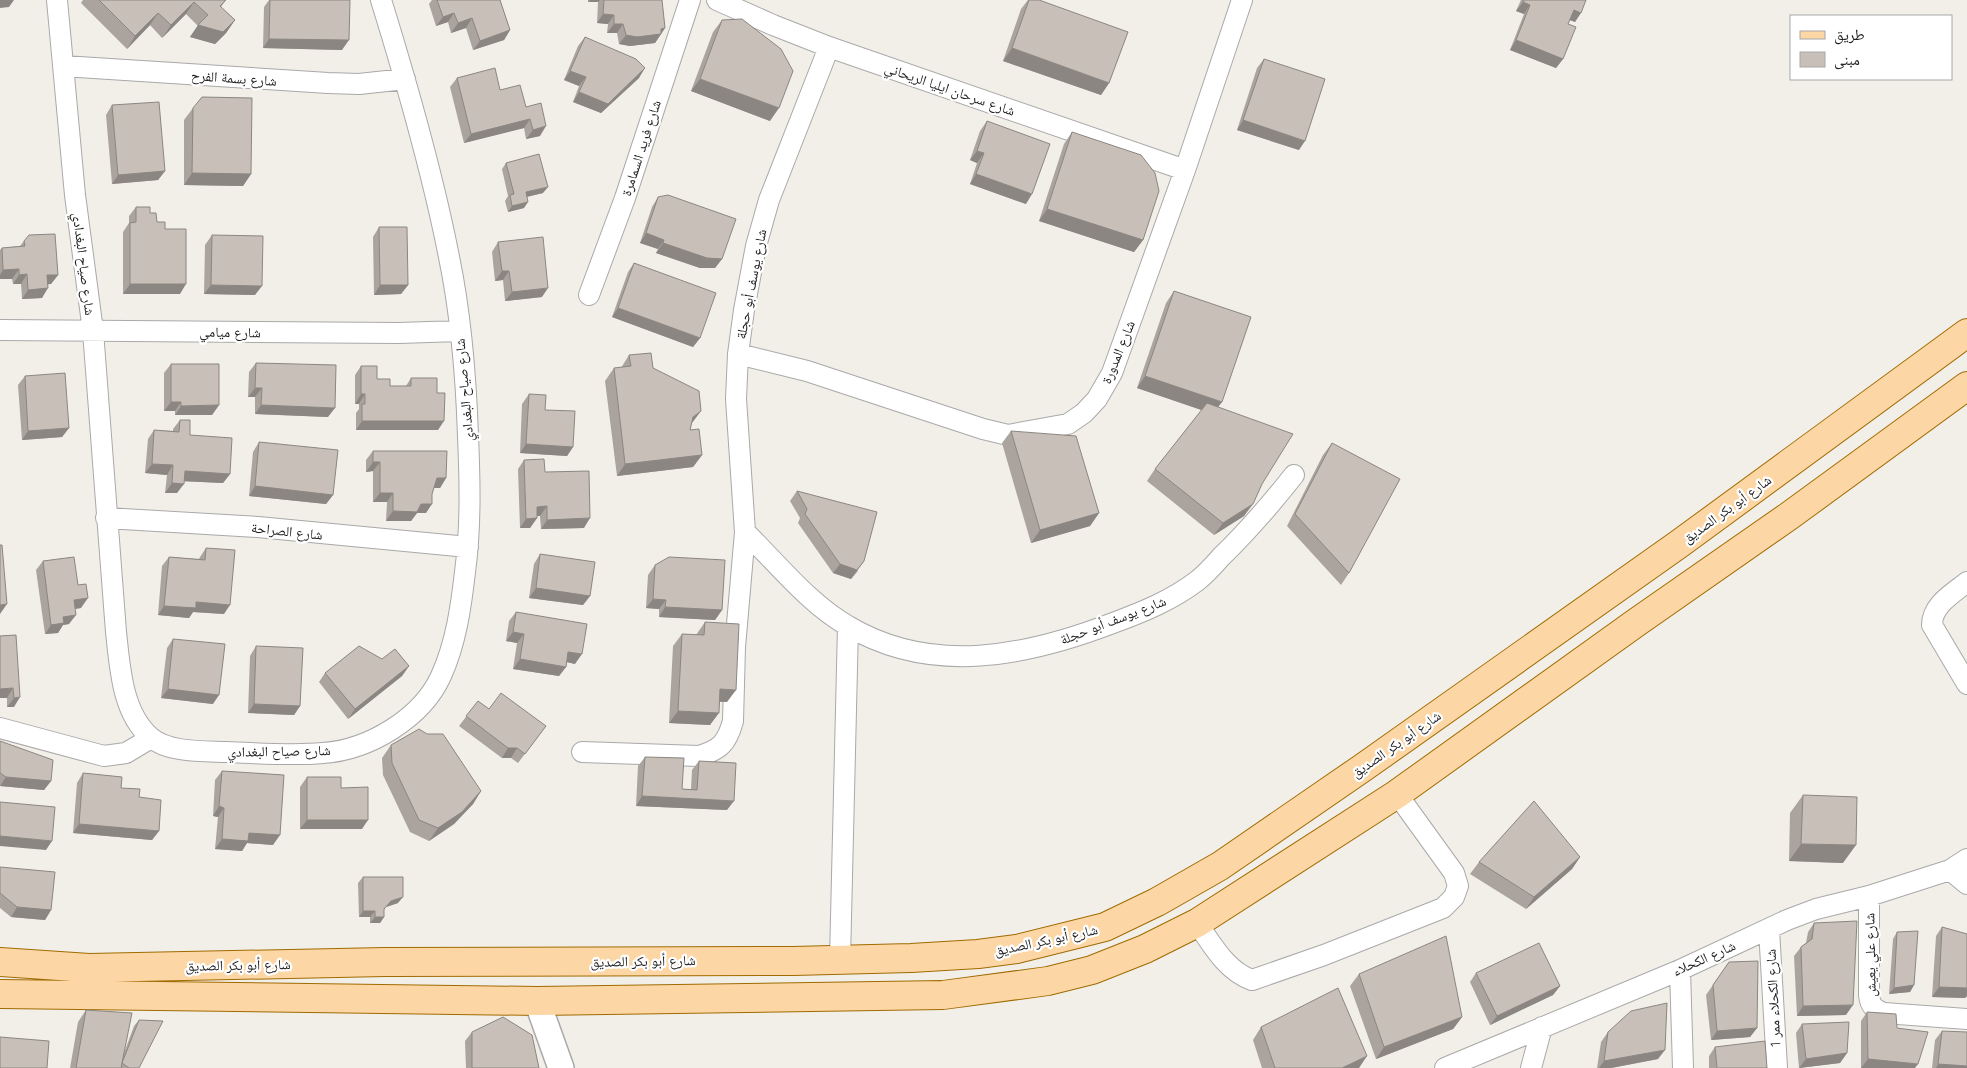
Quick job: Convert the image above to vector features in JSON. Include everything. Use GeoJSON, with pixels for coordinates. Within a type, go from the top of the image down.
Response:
{"type":"FeatureCollection","features":[{"type":"Feature","properties":{"kind":"main road","name":"شارع أبو بكر الصديق"},"geometry":{"type":"LineString","coordinates":[[3,960],[89,968],[385,962],[920,958],[1017,949],[1105,927],[1157,902],[1220,866],[1679,544],[1967,333]]}},
{"type":"Feature","properties":{"kind":"main road"},"geometry":{"type":"LineString","coordinates":[[2,995],[537,1001],[943,995],[1004,989],[1048,982],[1092,970],[1145,949],[1197,923],[1397,794],[1637,622],[1790,516],[1967,386]]}},
{"type":"Feature","properties":{"kind":"main road"},"geometry":{"type":"LineString","coordinates":[[385,962],[375,970],[372,984],[379,995],[385,998]]}},
{"type":"Feature","properties":{"kind":"street","name":"شارع صياح البغدادي"},"geometry":{"type":"LineString","coordinates":[[58,0],[76,195],[93,331],[116,632],[127,700],[136,718],[151,738],[166,745],[199,751],[290,754],[332,752],[366,743],[404,720],[422,704],[440,678],[451,650],[459,617],[468,547],[470,511],[469,445],[459,331],[450,259],[405,79],[381,0]]}},
{"type":"Feature","properties":{"kind":"street","name":"شارع فريد السمامرة"},"geometry":{"type":"LineString","coordinates":[[589,295],[625,198],[690,0]]}},
{"type":"Feature","properties":{"kind":"street","name":"شارع سرحان ايليا الريحاني"},"geometry":{"type":"LineString","coordinates":[[717,0],[772,25],[829,47],[1185,170]]}},
{"type":"Feature","properties":{"kind":"street","name":"شارع المدورة"},"geometry":{"type":"LineString","coordinates":[[738,354],[807,371],[983,429],[1008,435],[1068,424],[1084,413],[1098,399],[1112,373],[1185,170],[1242,0]]}},
{"type":"Feature","properties":{"kind":"street","name":"شارع يوسف أبو حجلة"},"geometry":{"type":"LineString","coordinates":[[582,752],[699,756],[715,751],[721,746],[727,738],[733,721],[735,647],[745,532],[736,422],[738,354],[744,310],[761,228],[769,200],[829,47]]}},
{"type":"Feature","properties":{"kind":"street","name":"شارع بسمة الفرح"},"geometry":{"type":"LineString","coordinates":[[63,66],[328,84],[359,84],[405,79]]}},
{"type":"Feature","properties":{"kind":"street","name":"شارع ميامي"},"geometry":{"type":"LineString","coordinates":[[0,330],[399,333],[459,331]]}},
{"type":"Feature","properties":{"kind":"street","name":"شارع يوسف أبو حجلة"},"geometry":{"type":"LineString","coordinates":[[745,532],[827,613],[869,637],[897,647],[950,656],[984,657],[1014,652],[1090,632],[1168,600],[1198,580],[1269,506],[1294,475]]}},
{"type":"Feature","properties":{"kind":"street","name":"شارع الصراحة"},"geometry":{"type":"LineString","coordinates":[[106,518],[249,527],[468,547]]}},
{"type":"Feature","properties":{"kind":"street"},"geometry":{"type":"LineString","coordinates":[[1967,582],[1940,604],[1932,616],[1932,625],[1967,684]]}},
{"type":"Feature","properties":{"kind":"street"},"geometry":{"type":"LineString","coordinates":[[840,960],[848,626]]}},
{"type":"Feature","properties":{"kind":"street"},"geometry":{"type":"LineString","coordinates":[[0,728],[104,756],[117,756],[126,753],[151,738]]}},
{"type":"Feature","properties":{"kind":"street"},"geometry":{"type":"LineString","coordinates":[[1197,923],[1228,966],[1242,976],[1252,980],[1324,955],[1443,908],[1454,897],[1458,886],[1454,873],[1397,794]]}},
{"type":"Feature","properties":{"kind":"street","name":"شارع الكحلاء"},"geometry":{"type":"LineString","coordinates":[[1444,1068],[1680,970],[1816,909],[1869,896],[1950,870],[1967,859]]}},
{"type":"Feature","properties":{"kind":"street"},"geometry":{"type":"LineString","coordinates":[[1950,870],[1967,884]]}},
{"type":"Feature","properties":{"kind":"street","name":"شارع علي يعيش"},"geometry":{"type":"LineString","coordinates":[[1869,896],[1869,995],[1870,1003],[1875,1010],[1884,1013],[1967,1019]]}},
{"type":"Feature","properties":{"kind":"street","name":"شارع الكحلاء ممر 1"},"geometry":{"type":"LineString","coordinates":[[1769,929],[1777,1068]]}},
{"type":"Feature","properties":{"kind":"street"},"geometry":{"type":"LineString","coordinates":[[1680,970],[1683,1068]]}},
{"type":"Feature","properties":{"kind":"street"},"geometry":{"type":"LineString","coordinates":[[537,1001],[561,1068]]}},
{"type":"Feature","properties":{"kind":"street"},"geometry":{"type":"LineString","coordinates":[[1531,1068],[1542,1027]]}},
{"type":"Feature","properties":{"kind":"building"},"geometry":{"type":"Polygon","coordinates":[[[99,0],[226,0],[220,6],[235,20],[223,32],[198,25],[208,15],[194,2],[171,25],[158,13],[135,36],[99,0]]]}},
{"type":"Feature","properties":{"kind":"building"},"geometry":{"type":"Polygon","coordinates":[[[270,0],[350,0],[349,40],[269,39],[270,0]]]}},
{"type":"Feature","properties":{"kind":"building"},"geometry":{"type":"Polygon","coordinates":[[[437,0],[500,0],[510,30],[480,41],[472,18],[458,23],[454,13],[443,17],[437,0]]]}},
{"type":"Feature","properties":{"kind":"building"},"geometry":{"type":"Polygon","coordinates":[[[604,0],[662,0],[665,28],[661,29],[661,34],[637,37],[626,35],[623,24],[614,24],[614,15],[603,14],[604,0]]]}},
{"type":"Feature","properties":{"kind":"building"},"geometry":{"type":"Polygon","coordinates":[[[1029,0],[1039,0],[1128,32],[1109,83],[1012,48],[1029,0]]]}},
{"type":"Feature","properties":{"kind":"building"},"geometry":{"type":"Polygon","coordinates":[[[1524,0],[1586,0],[1581,13],[1574,10],[1568,24],[1576,27],[1563,59],[1516,40],[1530,5],[1523,2],[1524,0]]]}},
{"type":"Feature","properties":{"kind":"building"},"geometry":{"type":"Polygon","coordinates":[[[742,19],[781,49],[793,71],[779,108],[700,79],[722,20],[742,19]]]}},
{"type":"Feature","properties":{"kind":"building"},"geometry":{"type":"Polygon","coordinates":[[[585,37],[636,59],[645,68],[608,104],[579,92],[586,77],[570,71],[585,37]]]}},
{"type":"Feature","properties":{"kind":"building"},"geometry":{"type":"Polygon","coordinates":[[[1264,59],[1325,79],[1305,141],[1243,120],[1264,59]]]}},
{"type":"Feature","properties":{"kind":"building"},"geometry":{"type":"Polygon","coordinates":[[[495,68],[500,90],[520,85],[526,107],[541,103],[546,126],[533,130],[530,119],[471,134],[457,78],[495,68]]]}},
{"type":"Feature","properties":{"kind":"building"},"geometry":{"type":"Polygon","coordinates":[[[202,97],[252,98],[251,174],[192,173],[193,108],[202,97]]]}},
{"type":"Feature","properties":{"kind":"building"},"geometry":{"type":"Polygon","coordinates":[[[159,102],[165,171],[118,175],[112,105],[159,102]]]}},
{"type":"Feature","properties":{"kind":"building"},"geometry":{"type":"Polygon","coordinates":[[[987,121],[1050,144],[1032,194],[976,174],[984,153],[977,151],[987,121]]]}},
{"type":"Feature","properties":{"kind":"building"},"geometry":{"type":"Polygon","coordinates":[[[1072,132],[1141,155],[1155,173],[1159,191],[1143,240],[1047,209],[1072,132]]]}},
{"type":"Feature","properties":{"kind":"building"},"geometry":{"type":"Polygon","coordinates":[[[539,154],[548,187],[526,192],[528,202],[512,206],[510,195],[514,194],[506,163],[539,154]]]}},
{"type":"Feature","properties":{"kind":"building"},"geometry":{"type":"Polygon","coordinates":[[[668,195],[736,219],[722,259],[707,258],[663,243],[664,240],[646,233],[658,197],[668,195]]]}},
{"type":"Feature","properties":{"kind":"building"},"geometry":{"type":"Polygon","coordinates":[[[136,207],[150,207],[150,213],[156,213],[157,222],[165,222],[165,229],[186,229],[186,284],[130,284],[130,223],[136,222],[136,207]]]}},
{"type":"Feature","properties":{"kind":"building"},"geometry":{"type":"Polygon","coordinates":[[[379,227],[407,227],[408,285],[380,285],[379,227]]]}},
{"type":"Feature","properties":{"kind":"building"},"geometry":{"type":"Polygon","coordinates":[[[55,234],[58,275],[47,275],[48,288],[28,290],[27,274],[19,275],[19,269],[3,270],[2,248],[25,246],[24,241],[29,235],[55,234]]]}},
{"type":"Feature","properties":{"kind":"building"},"geometry":{"type":"Polygon","coordinates":[[[212,235],[263,236],[262,286],[211,285],[212,235]]]}},
{"type":"Feature","properties":{"kind":"building"},"geometry":{"type":"Polygon","coordinates":[[[543,237],[548,288],[512,292],[509,271],[502,271],[498,242],[543,237]]]}},
{"type":"Feature","properties":{"kind":"building"},"geometry":{"type":"Polygon","coordinates":[[[634,263],[716,293],[700,338],[618,308],[634,263]]]}},
{"type":"Feature","properties":{"kind":"building"},"geometry":{"type":"Polygon","coordinates":[[[1174,291],[1251,317],[1222,402],[1145,376],[1174,291]]]}},
{"type":"Feature","properties":{"kind":"building"},"geometry":{"type":"Polygon","coordinates":[[[651,353],[653,368],[699,391],[701,411],[693,417],[690,430],[699,429],[702,455],[625,464],[614,368],[631,366],[629,355],[651,353]]]}},
{"type":"Feature","properties":{"kind":"building"},"geometry":{"type":"Polygon","coordinates":[[[256,363],[336,365],[335,408],[261,405],[262,388],[255,388],[256,363]]]}},
{"type":"Feature","properties":{"kind":"building"},"geometry":{"type":"Polygon","coordinates":[[[171,364],[219,364],[219,405],[181,406],[181,402],[171,402],[171,364]]]}},
{"type":"Feature","properties":{"kind":"building"},"geometry":{"type":"Polygon","coordinates":[[[361,366],[377,366],[377,379],[390,379],[390,386],[411,386],[411,378],[437,378],[437,393],[445,393],[444,421],[362,421],[362,404],[365,404],[365,394],[361,394],[361,366]]]}},
{"type":"Feature","properties":{"kind":"building"},"geometry":{"type":"Polygon","coordinates":[[[65,373],[69,428],[28,431],[25,376],[65,373]]]}},
{"type":"Feature","properties":{"kind":"building"},"geometry":{"type":"Polygon","coordinates":[[[529,394],[546,395],[545,410],[575,411],[573,447],[526,444],[529,394]]]}},
{"type":"Feature","properties":{"kind":"building"},"geometry":{"type":"Polygon","coordinates":[[[1207,403],[1293,434],[1262,484],[1253,504],[1223,523],[1155,469],[1207,403]]]}},
{"type":"Feature","properties":{"kind":"building"},"geometry":{"type":"Polygon","coordinates":[[[180,420],[190,420],[190,435],[232,438],[230,474],[185,471],[184,484],[172,483],[173,465],[152,464],[154,430],[179,432],[180,420]]]}},
{"type":"Feature","properties":{"kind":"building"},"geometry":{"type":"Polygon","coordinates":[[[1011,431],[1076,436],[1099,513],[1040,530],[1011,431]]]}},
{"type":"Feature","properties":{"kind":"building"},"geometry":{"type":"Polygon","coordinates":[[[259,442],[338,450],[333,495],[255,486],[259,442]]]}},
{"type":"Feature","properties":{"kind":"building"},"geometry":{"type":"Polygon","coordinates":[[[1332,443],[1400,479],[1349,573],[1295,514],[1332,443]]]}},
{"type":"Feature","properties":{"kind":"building"},"geometry":{"type":"Polygon","coordinates":[[[373,451],[447,451],[446,478],[437,478],[432,494],[432,504],[421,504],[417,512],[393,511],[393,493],[380,493],[380,462],[373,462],[373,451]]]}},
{"type":"Feature","properties":{"kind":"building"},"geometry":{"type":"Polygon","coordinates":[[[544,459],[545,472],[589,471],[590,518],[547,520],[547,506],[537,507],[537,518],[526,519],[524,460],[544,459]]]}},
{"type":"Feature","properties":{"kind":"building"},"geometry":{"type":"Polygon","coordinates":[[[797,491],[877,512],[864,561],[857,570],[840,564],[805,514],[807,509],[797,491]]]}},
{"type":"Feature","properties":{"kind":"building"},"geometry":{"type":"Polygon","coordinates":[[[0,545],[2,545],[7,604],[0,605],[0,545]]]}},
{"type":"Feature","properties":{"kind":"building"},"geometry":{"type":"Polygon","coordinates":[[[206,548],[235,550],[230,605],[196,602],[196,608],[164,606],[169,557],[205,560],[206,548]]]}},
{"type":"Feature","properties":{"kind":"building"},"geometry":{"type":"Polygon","coordinates":[[[540,554],[595,562],[590,596],[536,588],[540,554]]]}},
{"type":"Feature","properties":{"kind":"building"},"geometry":{"type":"Polygon","coordinates":[[[74,557],[78,585],[86,584],[88,598],[74,600],[76,615],[63,617],[64,623],[51,625],[43,561],[74,557]]]}},
{"type":"Feature","properties":{"kind":"building"},"geometry":{"type":"Polygon","coordinates":[[[669,557],[725,560],[722,610],[665,607],[666,600],[653,599],[655,565],[669,557]]]}},
{"type":"Feature","properties":{"kind":"building"},"geometry":{"type":"Polygon","coordinates":[[[516,612],[587,624],[582,654],[568,652],[566,667],[520,659],[524,634],[513,632],[516,612]]]}},
{"type":"Feature","properties":{"kind":"building"},"geometry":{"type":"Polygon","coordinates":[[[705,622],[739,624],[736,690],[720,689],[719,713],[678,711],[682,634],[704,635],[705,622]]]}},
{"type":"Feature","properties":{"kind":"building"},"geometry":{"type":"Polygon","coordinates":[[[16,635],[20,697],[14,698],[13,688],[0,689],[0,636],[16,635]]]}},
{"type":"Feature","properties":{"kind":"building"},"geometry":{"type":"Polygon","coordinates":[[[173,639],[225,644],[219,695],[168,689],[173,639]]]}},
{"type":"Feature","properties":{"kind":"building"},"geometry":{"type":"Polygon","coordinates":[[[256,646],[303,648],[300,706],[254,704],[256,646]]]}},
{"type":"Feature","properties":{"kind":"building"},"geometry":{"type":"Polygon","coordinates":[[[359,646],[382,659],[395,649],[409,666],[355,709],[325,673],[359,646]]]}},
{"type":"Feature","properties":{"kind":"building"},"geometry":{"type":"Polygon","coordinates":[[[501,693],[546,726],[525,754],[517,748],[508,748],[466,716],[478,701],[489,709],[501,693]]]}},
{"type":"Feature","properties":{"kind":"building"},"geometry":{"type":"Polygon","coordinates":[[[419,729],[427,734],[443,734],[481,791],[462,812],[438,828],[419,820],[392,763],[391,745],[419,729]]]}},
{"type":"Feature","properties":{"kind":"building"},"geometry":{"type":"Polygon","coordinates":[[[0,741],[53,760],[51,781],[6,777],[0,773],[0,741]]]}},
{"type":"Feature","properties":{"kind":"building"},"geometry":{"type":"Polygon","coordinates":[[[645,757],[684,758],[682,789],[697,790],[699,761],[736,763],[734,801],[642,796],[645,757]]]}},
{"type":"Feature","properties":{"kind":"building"},"geometry":{"type":"Polygon","coordinates":[[[222,771],[284,775],[280,835],[249,833],[248,841],[222,839],[224,808],[219,806],[222,771]]]}},
{"type":"Feature","properties":{"kind":"building"},"geometry":{"type":"Polygon","coordinates":[[[83,773],[122,777],[121,788],[140,789],[139,797],[161,800],[159,831],[79,824],[83,773]]]}},
{"type":"Feature","properties":{"kind":"building"},"geometry":{"type":"Polygon","coordinates":[[[307,777],[341,777],[341,788],[368,787],[368,820],[307,820],[307,777]]]}},
{"type":"Feature","properties":{"kind":"building"},"geometry":{"type":"Polygon","coordinates":[[[1803,795],[1857,797],[1856,845],[1801,844],[1803,795]]]}},
{"type":"Feature","properties":{"kind":"building"},"geometry":{"type":"Polygon","coordinates":[[[1534,801],[1580,857],[1534,897],[1479,862],[1534,801]]]}},
{"type":"Feature","properties":{"kind":"building"},"geometry":{"type":"Polygon","coordinates":[[[0,802],[55,807],[52,841],[0,836],[0,802]]]}},
{"type":"Feature","properties":{"kind":"building"},"geometry":{"type":"Polygon","coordinates":[[[0,867],[55,872],[51,910],[17,907],[0,893],[0,867]]]}},
{"type":"Feature","properties":{"kind":"building"},"geometry":{"type":"Polygon","coordinates":[[[363,877],[403,877],[403,897],[391,901],[384,909],[384,917],[375,917],[375,911],[363,911],[363,877]]]}},
{"type":"Feature","properties":{"kind":"building"},"geometry":{"type":"Polygon","coordinates":[[[1857,921],[1853,1005],[1803,1006],[1801,947],[1812,939],[1814,923],[1857,921]]]}},
{"type":"Feature","properties":{"kind":"building"},"geometry":{"type":"Polygon","coordinates":[[[1942,927],[1967,934],[1967,988],[1939,987],[1942,927]]]}},
{"type":"Feature","properties":{"kind":"building"},"geometry":{"type":"Polygon","coordinates":[[[1918,931],[1914,985],[1894,988],[1897,932],[1918,931]]]}},
{"type":"Feature","properties":{"kind":"building"},"geometry":{"type":"Polygon","coordinates":[[[1446,936],[1462,1017],[1384,1047],[1359,974],[1446,936]]]}},
{"type":"Feature","properties":{"kind":"building"},"geometry":{"type":"Polygon","coordinates":[[[1539,943],[1560,986],[1497,1016],[1476,973],[1539,943]]]}},
{"type":"Feature","properties":{"kind":"building"},"geometry":{"type":"Polygon","coordinates":[[[1758,961],[1757,1028],[1717,1031],[1713,985],[1729,962],[1758,961]]]}},
{"type":"Feature","properties":{"kind":"building"},"geometry":{"type":"Polygon","coordinates":[[[1338,988],[1367,1056],[1342,1068],[1275,1068],[1261,1027],[1338,988]]]}},
{"type":"Feature","properties":{"kind":"building"},"geometry":{"type":"Polygon","coordinates":[[[1667,1003],[1665,1050],[1604,1061],[1608,1032],[1631,1011],[1667,1003]]]}},
{"type":"Feature","properties":{"kind":"building"},"geometry":{"type":"Polygon","coordinates":[[[86,1010],[132,1013],[121,1068],[76,1068],[86,1010]]]}},
{"type":"Feature","properties":{"kind":"building"},"geometry":{"type":"Polygon","coordinates":[[[1867,1012],[1896,1014],[1897,1028],[1928,1032],[1918,1064],[1868,1059],[1867,1012]]]}},
{"type":"Feature","properties":{"kind":"building"},"geometry":{"type":"Polygon","coordinates":[[[503,1017],[532,1035],[539,1068],[472,1068],[472,1032],[503,1017]]]}},
{"type":"Feature","properties":{"kind":"building"},"geometry":{"type":"Polygon","coordinates":[[[139,1020],[163,1021],[139,1068],[129,1068],[122,1063],[139,1020]]]}},
{"type":"Feature","properties":{"kind":"building"},"geometry":{"type":"Polygon","coordinates":[[[1849,1022],[1847,1053],[1806,1059],[1802,1024],[1849,1022]]]}},
{"type":"Feature","properties":{"kind":"building"},"geometry":{"type":"Polygon","coordinates":[[[1942,1031],[1967,1032],[1967,1066],[1938,1064],[1942,1031]]]}},
{"type":"Feature","properties":{"kind":"building"},"geometry":{"type":"Polygon","coordinates":[[[0,1037],[49,1041],[47,1068],[0,1068],[0,1037]]]}},
{"type":"Feature","properties":{"kind":"building"},"geometry":{"type":"Polygon","coordinates":[[[1765,1041],[1767,1068],[1717,1068],[1715,1047],[1765,1041]]]}}]}
